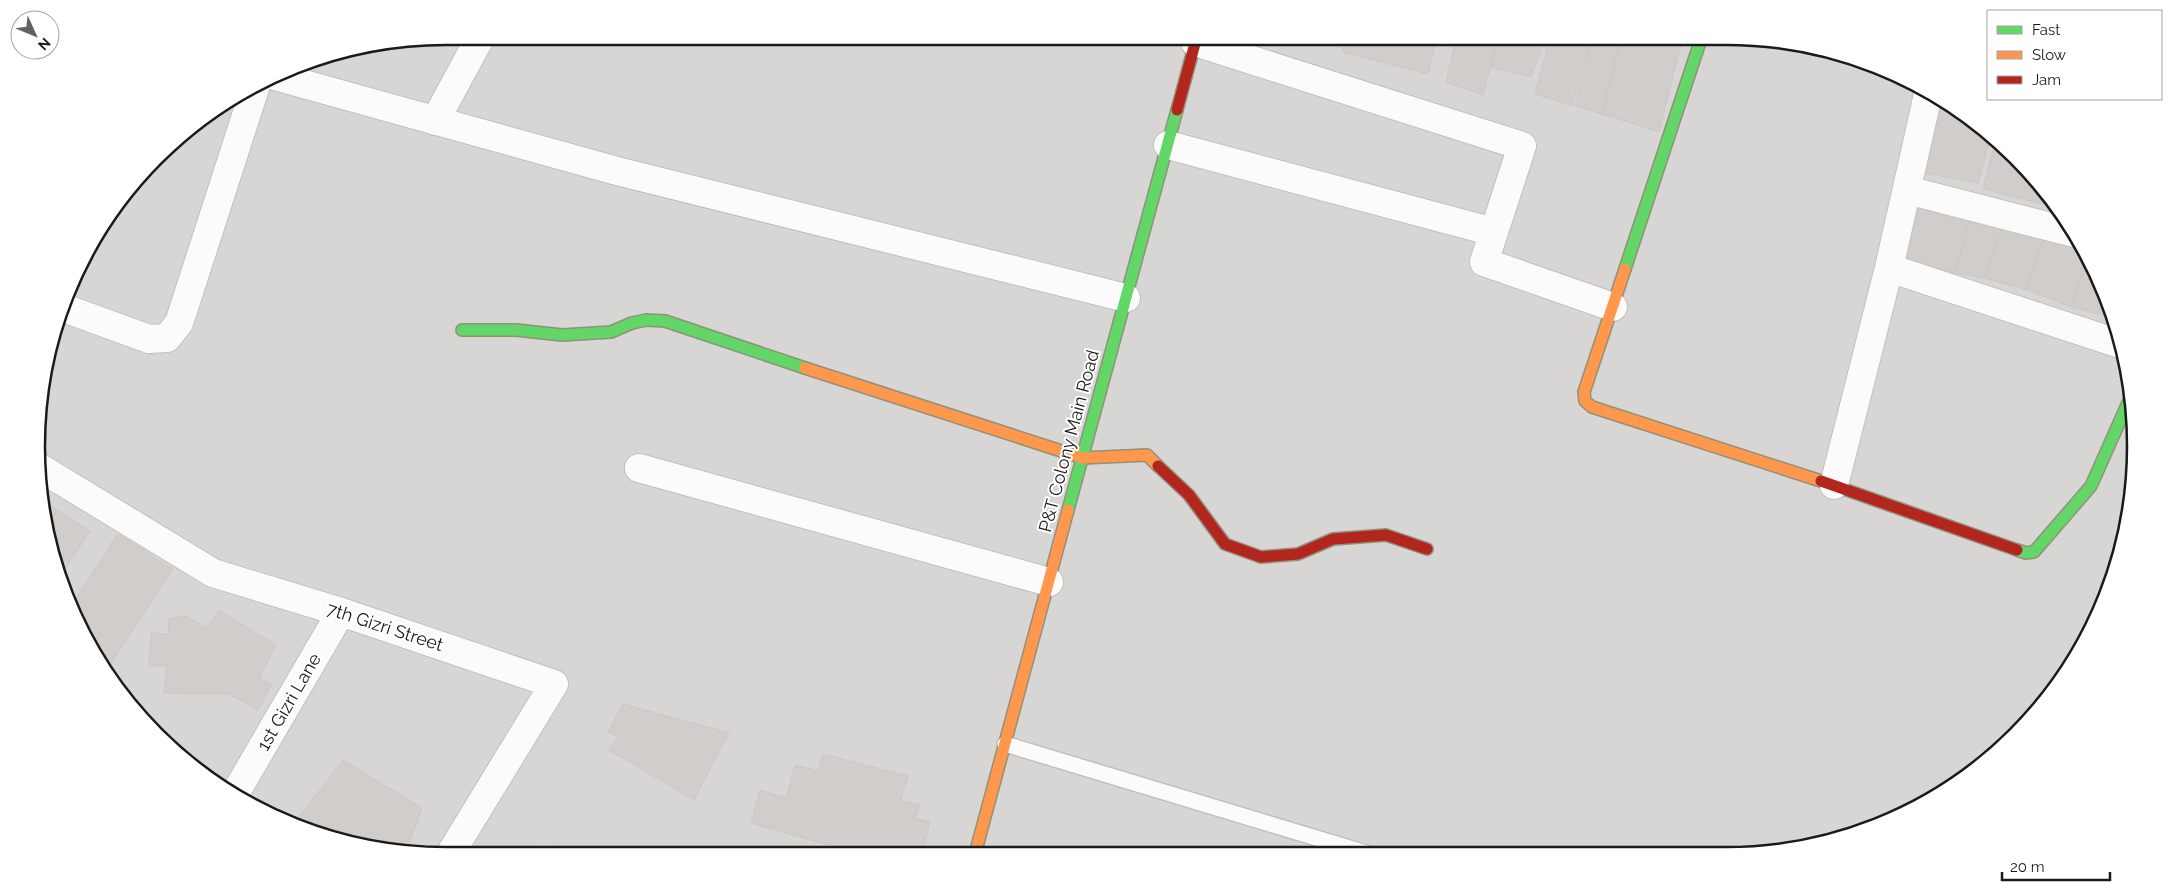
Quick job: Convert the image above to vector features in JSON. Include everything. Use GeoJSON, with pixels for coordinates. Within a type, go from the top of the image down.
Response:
{"type":"FeatureCollection","features":[{"type":"Feature","properties":{"kind":"street"},"geometry":{"type":"LineString","coordinates":[[435,121],[476,45]]}},
{"type":"Feature","properties":{"kind":"street","name":"P&T Colony Main Road"},"geometry":{"type":"LineString","coordinates":[[977,847],[1194,45]]}},
{"type":"Feature","properties":{"kind":"street"},"geometry":{"type":"LineString","coordinates":[[1214,45],[1522,146],[1484,262],[1612,307]]}},
{"type":"Feature","properties":{"kind":"street"},"geometry":{"type":"LineString","coordinates":[[1699,45],[1584,392],[1585,401],[1592,406],[1834,485],[2026,553],[2034,552],[2091,486],[2125,409]]}},
{"type":"Feature","properties":{"kind":"street"},"geometry":{"type":"LineString","coordinates":[[286,79],[617,171],[1126,298]]}},
{"type":"Feature","properties":{"kind":"street"},"geometry":{"type":"LineString","coordinates":[[69,310],[149,340],[167,338],[179,323],[252,95]]}},
{"type":"Feature","properties":{"kind":"street"},"geometry":{"type":"LineString","coordinates":[[1834,485],[1889,268],[1927,100]]}},
{"type":"Feature","properties":{"kind":"street"},"geometry":{"type":"LineString","coordinates":[[1168,144],[1494,232]]}},
{"type":"Feature","properties":{"kind":"street"},"geometry":{"type":"LineString","coordinates":[[1907,190],[2063,230]]}},
{"type":"Feature","properties":{"kind":"street"},"geometry":{"type":"LineString","coordinates":[[1889,268],[2113,341]]}},
{"type":"Feature","properties":{"kind":"street"},"geometry":{"type":"LineString","coordinates":[[462,330],[516,330],[562,335],[611,332],[632,323],[646,320],[665,321],[903,401],[1083,458],[1147,455],[1190,496],[1225,544],[1261,557],[1298,554],[1334,539],[1386,534],[1427,549]]}},
{"type":"Feature","properties":{"kind":"street"},"geometry":{"type":"LineString","coordinates":[[639,468],[1049,582]]}},
{"type":"Feature","properties":{"kind":"street","name":"7th Gizri Street"},"geometry":{"type":"LineString","coordinates":[[46,471],[213,573],[342,612],[554,684],[454,847]]}},
{"type":"Feature","properties":{"kind":"street","name":"1st Gizri Lane"},"geometry":{"type":"LineString","coordinates":[[238,789],[342,612]]}},
{"type":"Feature","properties":{"kind":"lane"},"geometry":{"type":"LineString","coordinates":[[1005,744],[1346,847]]}},
{"type":"Feature","properties":{"kind":"shaded area"},"geometry":{"type":"Polygon","coordinates":[[[446,45],[1726,45],[1778,48],[1855,66],[1903,86],[1949,113],[2010,162],[2059,223],[2086,269],[2106,317],[2113,342],[2124,394],[2126,420],[2127,446],[2124,498],[2106,575],[2086,623],[2059,669],[2044,690],[2010,730],[1970,764],[1949,779],[1903,806],[1855,826],[1778,844],[1726,847],[446,847],[394,844],[317,826],[269,806],[245,793],[202,764],[162,730],[113,669],[86,623],[66,575],[59,550],[48,498],[46,472],[45,446],[48,394],[66,317],[86,269],[113,223],[162,162],[223,113],[269,86],[317,66],[394,48],[446,45]]]}},
{"type":"Feature","properties":{"kind":"building"},"geometry":{"type":"Polygon","coordinates":[[[1344,45],[1435,45],[1428,74],[1342,52],[1344,45]]]}},
{"type":"Feature","properties":{"kind":"building"},"geometry":{"type":"Polygon","coordinates":[[[1455,45],[1497,45],[1483,95],[1446,82],[1455,45]]]}},
{"type":"Feature","properties":{"kind":"building"},"geometry":{"type":"Polygon","coordinates":[[[1496,45],[1543,45],[1531,77],[1490,67],[1496,45]]]}},
{"type":"Feature","properties":{"kind":"building"},"geometry":{"type":"Polygon","coordinates":[[[1548,45],[1589,45],[1572,106],[1535,94],[1548,45]]]}},
{"type":"Feature","properties":{"kind":"building"},"geometry":{"type":"Polygon","coordinates":[[[1591,45],[1620,45],[1602,114],[1575,106],[1591,45]]]}},
{"type":"Feature","properties":{"kind":"building"},"geometry":{"type":"Polygon","coordinates":[[[1620,45],[1681,45],[1659,132],[1602,114],[1620,45]]]}},
{"type":"Feature","properties":{"kind":"building"},"geometry":{"type":"Polygon","coordinates":[[[1933,103],[1970,128],[1988,144],[1978,183],[1918,172],[1933,103]]]}},
{"type":"Feature","properties":{"kind":"building"},"geometry":{"type":"Polygon","coordinates":[[[1993,148],[2010,162],[2046,205],[1983,189],[1993,148]]]}},
{"type":"Feature","properties":{"kind":"building"},"geometry":{"type":"Polygon","coordinates":[[[1911,201],[1970,218],[1955,273],[1896,259],[1911,201]]]}},
{"type":"Feature","properties":{"kind":"building"},"geometry":{"type":"Polygon","coordinates":[[[1970,218],[2003,228],[1984,278],[1955,273],[1970,218]]]}},
{"type":"Feature","properties":{"kind":"building"},"geometry":{"type":"Polygon","coordinates":[[[2003,228],[2044,238],[2027,290],[1984,278],[2003,228]]]}},
{"type":"Feature","properties":{"kind":"building"},"geometry":{"type":"Polygon","coordinates":[[[2044,238],[2073,247],[2084,265],[2072,307],[2027,290],[2044,238]]]}},
{"type":"Feature","properties":{"kind":"building"},"geometry":{"type":"Polygon","coordinates":[[[2084,265],[2106,316],[2072,307],[2084,265]]]}},
{"type":"Feature","properties":{"kind":"building"},"geometry":{"type":"Polygon","coordinates":[[[49,505],[90,531],[65,570],[49,505]]]}},
{"type":"Feature","properties":{"kind":"building"},"geometry":{"type":"Polygon","coordinates":[[[118,534],[173,569],[110,665],[86,623],[76,599],[118,534]]]}},
{"type":"Feature","properties":{"kind":"building"},"geometry":{"type":"Polygon","coordinates":[[[219,610],[276,645],[259,679],[272,684],[258,710],[229,694],[164,693],[167,665],[149,666],[151,633],[168,634],[169,618],[186,616],[206,628],[219,610]]]}},
{"type":"Feature","properties":{"kind":"building"},"geometry":{"type":"Polygon","coordinates":[[[623,704],[729,733],[694,800],[609,750],[618,737],[608,732],[623,704]]]}},
{"type":"Feature","properties":{"kind":"building"},"geometry":{"type":"Polygon","coordinates":[[[823,754],[908,776],[901,800],[920,805],[915,818],[930,822],[924,847],[834,847],[751,823],[760,790],[786,798],[795,765],[818,771],[823,754]]]}},
{"type":"Feature","properties":{"kind":"building"},"geometry":{"type":"Polygon","coordinates":[[[343,760],[422,808],[408,845],[342,833],[298,818],[343,760]]]}},
{"type":"Feature","properties":{"kind":"traffic: fast"},"geometry":{"type":"LineString","coordinates":[[1625,269],[1699,45]]}},
{"type":"Feature","properties":{"kind":"traffic: fast"},"geometry":{"type":"LineString","coordinates":[[1068,510],[1177,110]]}},
{"type":"Feature","properties":{"kind":"traffic: fast"},"geometry":{"type":"LineString","coordinates":[[462,330],[516,330],[562,335],[611,332],[632,323],[646,320],[665,321],[805,368]]}},
{"type":"Feature","properties":{"kind":"traffic: fast"},"geometry":{"type":"LineString","coordinates":[[2017,550],[2026,553],[2034,552],[2091,486],[2125,409]]}},
{"type":"Feature","properties":{"kind":"traffic: slow"},"geometry":{"type":"LineString","coordinates":[[1625,269],[1584,392],[1585,401],[1592,407],[1821,481]]}},
{"type":"Feature","properties":{"kind":"traffic: slow"},"geometry":{"type":"LineString","coordinates":[[805,368],[1083,458],[1147,455],[1158,466]]}},
{"type":"Feature","properties":{"kind":"traffic: slow"},"geometry":{"type":"LineString","coordinates":[[977,847],[1068,510]]}},
{"type":"Feature","properties":{"kind":"traffic: jam"},"geometry":{"type":"LineString","coordinates":[[1177,110],[1195,45]]}},
{"type":"Feature","properties":{"kind":"traffic: jam"},"geometry":{"type":"LineString","coordinates":[[1158,466],[1189,495],[1225,544],[1261,557],[1298,554],[1333,539],[1386,535],[1427,549]]}},
{"type":"Feature","properties":{"kind":"traffic: jam"},"geometry":{"type":"LineString","coordinates":[[1821,481],[2017,550]]}}]}
